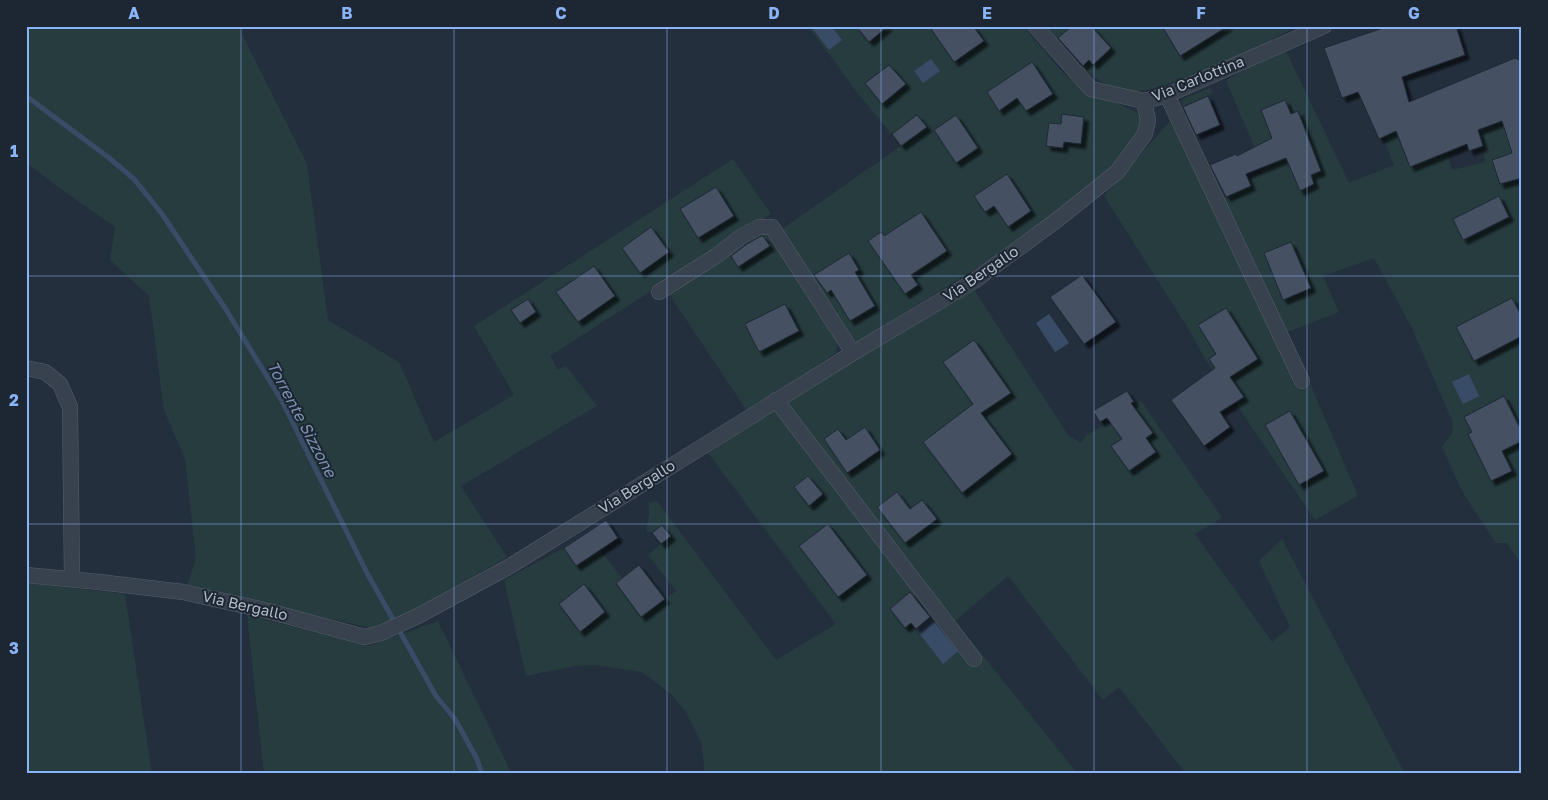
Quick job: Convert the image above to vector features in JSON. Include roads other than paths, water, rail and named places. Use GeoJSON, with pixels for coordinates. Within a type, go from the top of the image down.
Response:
{"type":"FeatureCollection","features":[{"type":"Feature","properties":{"kind":"street","name":"Via Carlottina"},"geometry":{"type":"LineString","coordinates":[[1035,26],[1092,89],[1144,101],[1167,95],[1324,26]]}},
{"type":"Feature","properties":{"kind":"street"},"geometry":{"type":"LineString","coordinates":[[1167,95],[1302,381]]}},
{"type":"Feature","properties":{"kind":"street","name":"Via Bergallo"},"geometry":{"type":"LineString","coordinates":[[26,575],[183,592],[264,610],[365,636],[381,633],[418,616],[512,565],[776,400],[974,280],[1057,220],[1117,172],[1145,134],[1148,120],[1144,101]]}},
{"type":"Feature","properties":{"kind":"street"},"geometry":{"type":"LineString","coordinates":[[659,292],[716,256],[742,236],[759,227],[772,228],[853,353]]}},
{"type":"Feature","properties":{"kind":"street"},"geometry":{"type":"LineString","coordinates":[[26,368],[45,372],[60,384],[70,407],[72,579]]}},
{"type":"Feature","properties":{"kind":"street"},"geometry":{"type":"LineString","coordinates":[[776,400],[974,659]]}},
{"type":"Feature","properties":{"kind":"water"},"geometry":{"type":"Polygon","coordinates":[[[816,26],[831,26],[842,40],[829,50],[813,29],[816,26]]]}},
{"type":"Feature","properties":{"kind":"water"},"geometry":{"type":"Polygon","coordinates":[[[931,59],[940,71],[923,83],[914,71],[931,59]]]}},
{"type":"Feature","properties":{"kind":"water"},"geometry":{"type":"Polygon","coordinates":[[[1049,314],[1069,343],[1055,352],[1036,323],[1049,314]]]}},
{"type":"Feature","properties":{"kind":"water"},"geometry":{"type":"Polygon","coordinates":[[[1469,374],[1479,396],[1463,404],[1452,382],[1469,374]]]}},
{"type":"Feature","properties":{"kind":"water"},"geometry":{"type":"Polygon","coordinates":[[[930,617],[958,651],[943,664],[916,629],[930,617]]]}},
{"type":"Feature","properties":{"kind":"waterway","name":"Torrente Sizzone"},"geometry":{"type":"LineString","coordinates":[[26,96],[108,157],[134,179],[162,214],[225,308],[282,401],[367,573],[436,696],[455,719],[477,759],[482,774]]}}]}
